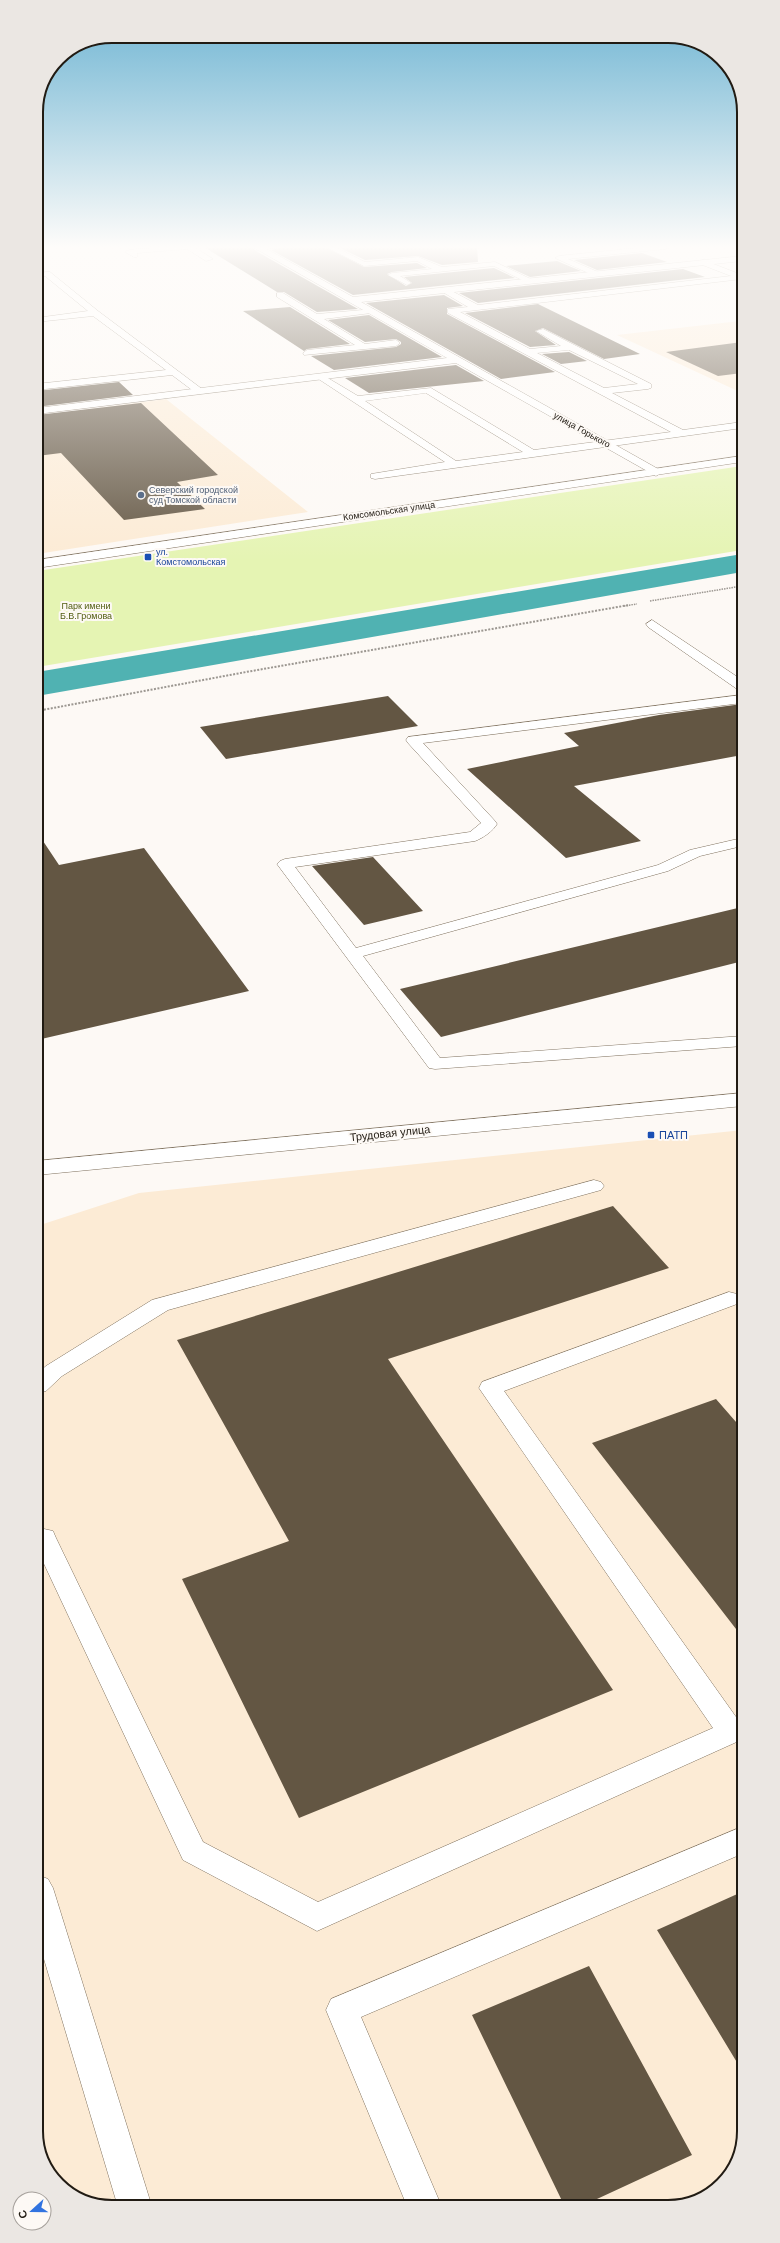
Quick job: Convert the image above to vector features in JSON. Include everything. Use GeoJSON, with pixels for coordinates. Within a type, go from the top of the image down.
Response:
{"type":"FeatureCollection","features":[{"type":"Feature","properties":{"kind":"street","name":"улица Горького"},"geometry":{"type":"LineString","coordinates":[[442,352],[656,472]]}},
{"type":"Feature","properties":{"kind":"street"},"geometry":{"type":"LineString","coordinates":[[43,410],[457,360]]}},
{"type":"Feature","properties":{"kind":"street","name":"Комсомольская улица"},"geometry":{"type":"LineString","coordinates":[[43,561],[737,460]]}},
{"type":"Feature","properties":{"kind":"street","name":"Трудовая улица"},"geometry":{"type":"LineString","coordinates":[[43,1167],[737,1100]]}},
{"type":"Feature","properties":{"kind":"lane"},"geometry":{"type":"LineString","coordinates":[[145,352],[199,391]]}},
{"type":"Feature","properties":{"kind":"lane"},"geometry":{"type":"LineString","coordinates":[[307,353],[318,352]]}},
{"type":"Feature","properties":{"kind":"lane"},"geometry":{"type":"LineString","coordinates":[[528,352],[681,433]]}},
{"type":"Feature","properties":{"kind":"lane"},"geometry":{"type":"LineString","coordinates":[[579,352],[648,386],[604,391]]}},
{"type":"Feature","properties":{"kind":"lane"},"geometry":{"type":"LineString","coordinates":[[43,386],[172,372]]}},
{"type":"Feature","properties":{"kind":"lane"},"geometry":{"type":"LineString","coordinates":[[318,376],[356,399],[454,464]]}},
{"type":"Feature","properties":{"kind":"lane"},"geometry":{"type":"LineString","coordinates":[[356,399],[428,390],[532,454]]}},
{"type":"Feature","properties":{"kind":"lane"},"geometry":{"type":"LineString","coordinates":[[375,476],[737,426]]}},
{"type":"Feature","properties":{"kind":"lane"},"geometry":{"type":"LineString","coordinates":[[652,624],[737,683]]}},
{"type":"Feature","properties":{"kind":"lane"},"geometry":{"type":"LineString","coordinates":[[737,699],[413,740],[490,824],[475,836],[285,864],[435,1064],[737,1041]]}},
{"type":"Feature","properties":{"kind":"lane"},"geometry":{"type":"LineString","coordinates":[[352,954],[663,868],[695,853],[737,843]]}},
{"type":"Feature","properties":{"kind":"lane"},"geometry":{"type":"LineString","coordinates":[[43,1381],[54,1371],[160,1305],[594,1186]]}},
{"type":"Feature","properties":{"kind":"lane"},"geometry":{"type":"LineString","coordinates":[[43,1538],[193,1851],[317,1917],[731,1732],[490,1388],[729,1299]]}},
{"type":"Feature","properties":{"kind":"lane"},"geometry":{"type":"LineString","coordinates":[[421,2200],[342,2010],[737,1842]]}},
{"type":"Feature","properties":{"kind":"lane"},"geometry":{"type":"LineString","coordinates":[[43,1904],[133,2200]]}},
{"type":"Feature","properties":{"kind":"path"},"geometry":{"type":"LineString","coordinates":[[648,602],[737,587]]}},
{"type":"Feature","properties":{"kind":"path"},"geometry":{"type":"LineString","coordinates":[[43,710],[246,672],[640,603]]}},
{"type":"Feature","properties":{"kind":"shaded area"},"geometry":{"type":"Polygon","coordinates":[[[653,352],[737,352],[737,391],[653,352]]]}},
{"type":"Feature","properties":{"kind":"shaded area"},"geometry":{"type":"Polygon","coordinates":[[[166,399],[308,512],[43,553],[43,415],[166,399]]]}},
{"type":"Feature","properties":{"kind":"shaded area"},"geometry":{"type":"Polygon","coordinates":[[[737,1131],[737,2131],[736,2144],[733,2153],[723,2173],[717,2180],[698,2193],[686,2198],[668,2200],[108,2200],[86,2195],[70,2186],[63,2180],[50,2161],[45,2149],[43,2131],[43,1224],[139,1193],[737,1131]]]}},
{"type":"Feature","properties":{"kind":"green space","name":"Парк имени Б.В.Громова"},"geometry":{"type":"Polygon","coordinates":[[[737,467],[737,551],[43,666],[43,570],[737,467]]]}},
{"type":"Feature","properties":{"kind":"water"},"geometry":{"type":"Polygon","coordinates":[[[737,555],[737,573],[43,695],[43,671],[737,555]]]}},
{"type":"Feature","properties":{"kind":"building"},"geometry":{"type":"Polygon","coordinates":[[[352,352],[433,352],[442,357],[334,370],[311,356],[352,352]]]}},
{"type":"Feature","properties":{"kind":"building"},"geometry":{"type":"Polygon","coordinates":[[[452,352],[517,352],[555,372],[501,379],[452,352]]]}},
{"type":"Feature","properties":{"kind":"building"},"geometry":{"type":"Polygon","coordinates":[[[569,352],[587,361],[561,364],[542,354],[569,352]]]}},
{"type":"Feature","properties":{"kind":"building"},"geometry":{"type":"Polygon","coordinates":[[[590,352],[635,352],[640,354],[604,359],[590,352]]]}},
{"type":"Feature","properties":{"kind":"building"},"geometry":{"type":"Polygon","coordinates":[[[666,352],[737,352],[737,374],[718,376],[666,352]]]}},
{"type":"Feature","properties":{"kind":"building"},"geometry":{"type":"Polygon","coordinates":[[[456,365],[484,381],[369,393],[345,378],[456,365]]]}},
{"type":"Feature","properties":{"kind":"building"},"geometry":{"type":"Polygon","coordinates":[[[119,382],[133,395],[43,406],[43,390],[119,382]]]}},
{"type":"Feature","properties":{"kind":"building"},"geometry":{"type":"Polygon","coordinates":[[[141,403],[218,475],[177,482],[205,509],[124,520],[61,453],[43,455],[43,414],[141,403]]]}},
{"type":"Feature","properties":{"kind":"building"},"geometry":{"type":"Polygon","coordinates":[[[388,696],[418,726],[226,759],[200,727],[388,696]]]}},
{"type":"Feature","properties":{"kind":"building"},"geometry":{"type":"Polygon","coordinates":[[[737,705],[737,756],[574,786],[641,841],[566,858],[467,769],[579,746],[564,733],[659,715],[737,705]]]}},
{"type":"Feature","properties":{"kind":"building"},"geometry":{"type":"Polygon","coordinates":[[[43,841],[59,865],[144,848],[249,991],[43,1039],[43,841]]]}},
{"type":"Feature","properties":{"kind":"building"},"geometry":{"type":"Polygon","coordinates":[[[373,857],[423,911],[364,925],[312,866],[373,857]]]}},
{"type":"Feature","properties":{"kind":"building"},"geometry":{"type":"Polygon","coordinates":[[[737,908],[737,963],[441,1037],[400,989],[737,908]]]}},
{"type":"Feature","properties":{"kind":"building"},"geometry":{"type":"Polygon","coordinates":[[[613,1206],[669,1268],[388,1359],[613,1690],[299,1818],[182,1579],[289,1541],[177,1340],[613,1206]]]}},
{"type":"Feature","properties":{"kind":"building"},"geometry":{"type":"Polygon","coordinates":[[[716,1399],[737,1423],[737,1630],[592,1443],[716,1399]]]}},
{"type":"Feature","properties":{"kind":"building"},"geometry":{"type":"Polygon","coordinates":[[[737,1894],[737,2062],[657,1930],[737,1894]]]}},
{"type":"Feature","properties":{"kind":"building"},"geometry":{"type":"Polygon","coordinates":[[[589,1966],[692,2155],[595,2200],[562,2200],[472,2015],[589,1966]]]}},
{"type":"Feature","properties":{"kind":"place","name":"Северский городской суд Томской области"},"geometry":{"type":"Point","coordinates":[141,495]}},
{"type":"Feature","properties":{"kind":"place","name":"ул. Комстомольская"},"geometry":{"type":"Point","coordinates":[148,557]}},
{"type":"Feature","properties":{"kind":"place","name":"ПАТП"},"geometry":{"type":"Point","coordinates":[651,1135]}}]}
